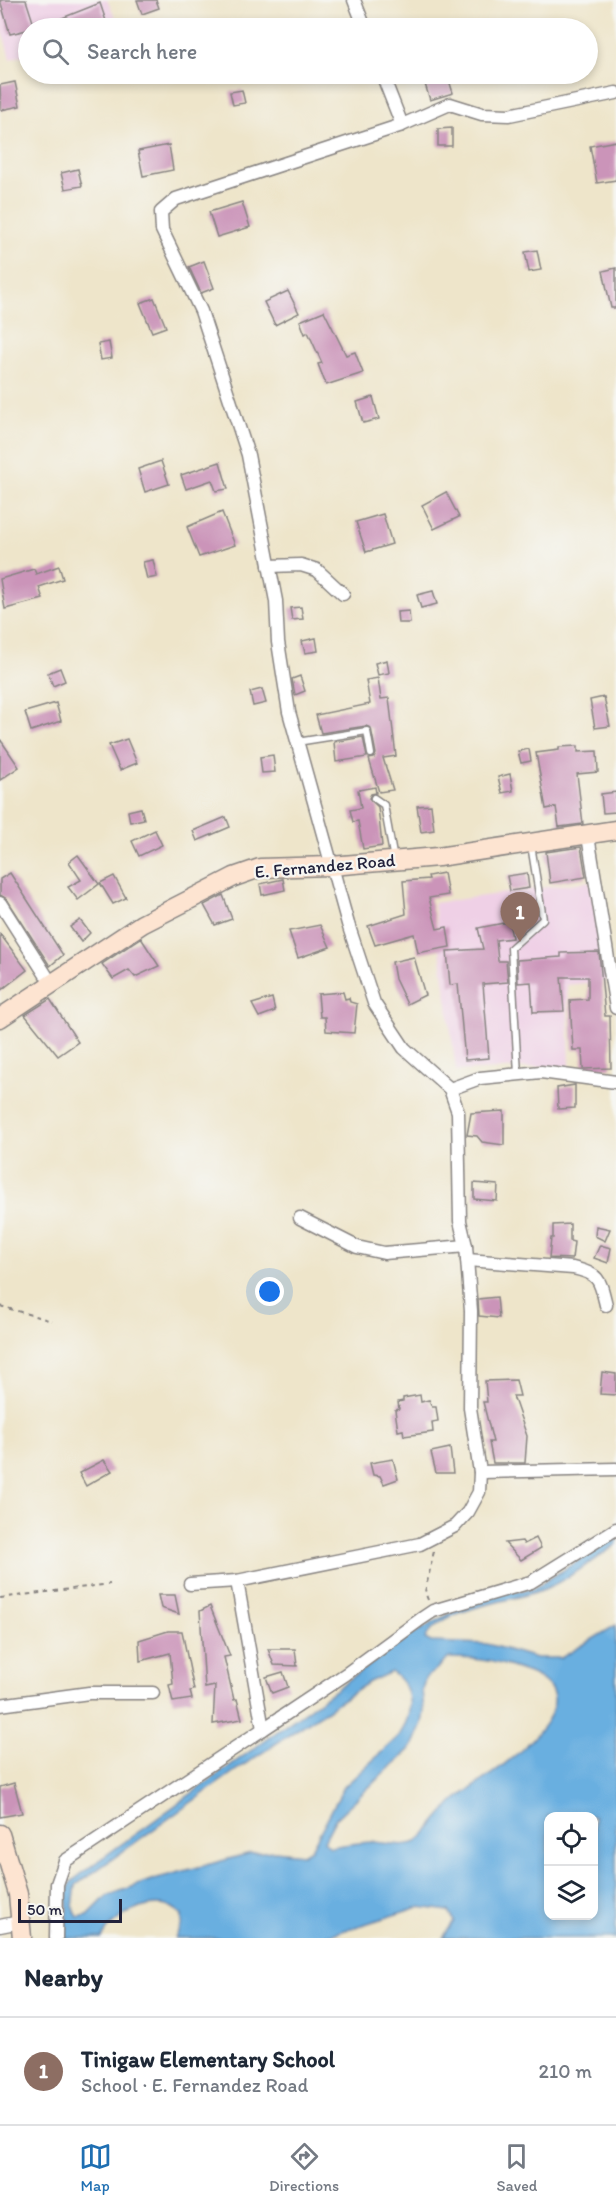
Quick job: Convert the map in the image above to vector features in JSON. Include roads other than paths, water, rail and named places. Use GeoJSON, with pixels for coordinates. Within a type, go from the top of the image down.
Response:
{"type":"FeatureCollection","features":[{"type":"Feature","properties":{"kind":"street"},"geometry":{"type":"LineString","coordinates":[[354,0],[361,18]]}},
{"type":"Feature","properties":{"kind":"street"},"geometry":{"type":"LineString","coordinates":[[386,84],[402,125]]}},
{"type":"Feature","properties":{"kind":"street"},"geometry":{"type":"LineString","coordinates":[[190,1584],[237,1581],[420,1544],[455,1526],[468,1512],[479,1492],[480,1472],[470,1408],[471,1311],[466,1246],[460,1221],[458,1112],[450,1089],[404,1048],[374,1003],[331,866],[297,742],[283,679],[276,601],[248,455],[201,311],[162,230],[161,212],[176,199],[402,125],[450,104],[482,114],[509,115],[616,93]]}},
{"type":"Feature","properties":{"kind":"street"},"geometry":{"type":"LineString","coordinates":[[269,566],[301,565],[317,570],[343,594]]}},
{"type":"Feature","properties":{"kind":"street","name":"E. Fernandez Road"},"geometry":{"type":"LineString","coordinates":[[0,1018],[142,924],[234,877],[260,868],[394,861],[531,845],[616,830]]}},
{"type":"Feature","properties":{"kind":"street"},"geometry":{"type":"LineString","coordinates":[[588,836],[616,1008]]}},
{"type":"Feature","properties":{"kind":"street"},"geometry":{"type":"LineString","coordinates":[[0,903],[51,983]]}},
{"type":"Feature","properties":{"kind":"street"},"geometry":{"type":"LineString","coordinates":[[450,1089],[480,1078],[541,1072],[616,1082]]}},
{"type":"Feature","properties":{"kind":"street"},"geometry":{"type":"LineString","coordinates":[[300,1218],[357,1247],[384,1254],[466,1246]]}},
{"type":"Feature","properties":{"kind":"street"},"geometry":{"type":"LineString","coordinates":[[467,1260],[590,1272],[601,1281],[606,1305]]}},
{"type":"Feature","properties":{"kind":"street"},"geometry":{"type":"LineString","coordinates":[[480,1472],[616,1469]]}},
{"type":"Feature","properties":{"kind":"street"},"geometry":{"type":"LineString","coordinates":[[56,1938],[57,1884],[65,1861],[263,1729],[433,1611],[531,1582],[616,1529]]}},
{"type":"Feature","properties":{"kind":"street"},"geometry":{"type":"LineString","coordinates":[[237,1581],[263,1729]]}},
{"type":"Feature","properties":{"kind":"street"},"geometry":{"type":"LineString","coordinates":[[0,1705],[89,1694],[153,1693]]}},
{"type":"Feature","properties":{"kind":"street"},"geometry":{"type":"LineString","coordinates":[[0,1834],[18,1894],[21,1930],[0,1926]]}},
{"type":"Feature","properties":{"kind":"lane"},"geometry":{"type":"LineString","coordinates":[[297,742],[368,731],[371,754]]}},
{"type":"Feature","properties":{"kind":"lane"},"geometry":{"type":"LineString","coordinates":[[374,798],[384,805],[394,861]]}},
{"type":"Feature","properties":{"kind":"lane"},"geometry":{"type":"LineString","coordinates":[[518,1074],[511,948],[543,920],[531,845]]}},
{"type":"Feature","properties":{"kind":"water"},"geometry":{"type":"Polygon","coordinates":[[[616,1537],[616,1545],[558,1583],[536,1592],[463,1612],[434,1628],[425,1639],[431,1642],[487,1644],[536,1658],[561,1658],[616,1625],[616,1938],[443,1938],[454,1921],[449,1911],[419,1907],[320,1938],[175,1938],[182,1924],[182,1915],[172,1908],[161,1905],[141,1908],[122,1917],[107,1930],[102,1938],[65,1938],[68,1890],[71,1882],[411,1635],[469,1603],[507,1592],[533,1589],[616,1537]],[[449,1658],[425,1679],[422,1690],[424,1712],[422,1723],[412,1747],[336,1818],[324,1841],[330,1847],[371,1842],[399,1845],[416,1842],[425,1835],[452,1803],[512,1758],[532,1740],[547,1721],[554,1703],[549,1686],[529,1673],[509,1666],[449,1658]],[[391,1672],[369,1682],[242,1766],[76,1885],[73,1907],[78,1917],[88,1915],[107,1896],[154,1879],[251,1853],[275,1851],[303,1854],[311,1849],[344,1787],[399,1736],[404,1728],[409,1710],[408,1693],[399,1678],[391,1672]]]}},
{"type":"Feature","properties":{"kind":"place","name":"Tinigaw Elementary School"},"geometry":{"type":"Point","coordinates":[520,942]}}]}
